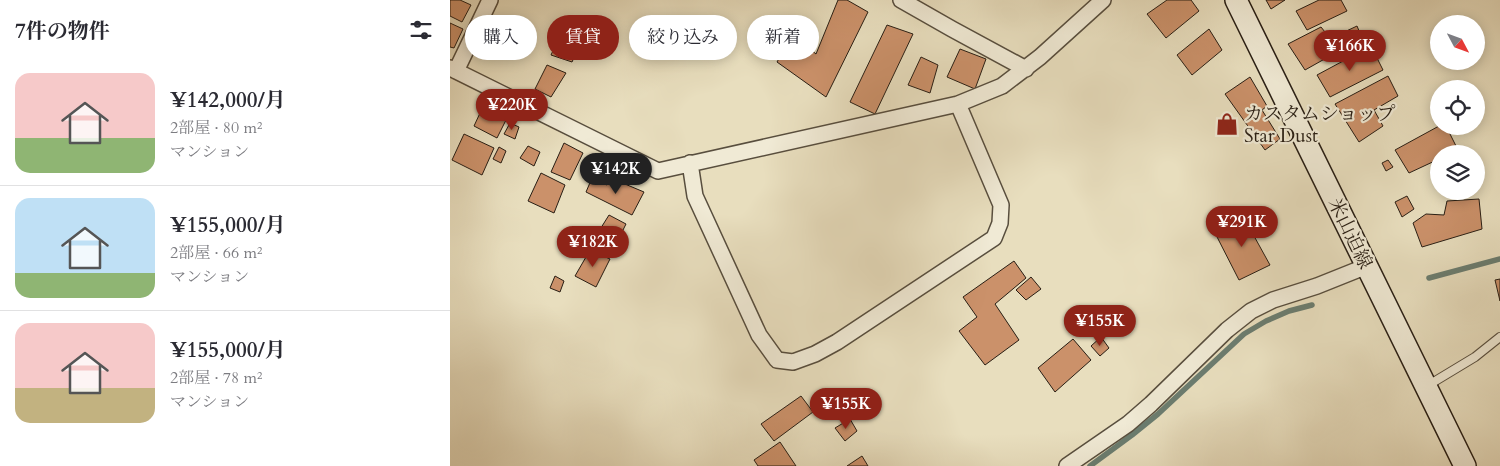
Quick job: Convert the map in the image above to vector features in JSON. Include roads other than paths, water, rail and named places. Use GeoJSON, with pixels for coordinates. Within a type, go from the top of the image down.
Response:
{"type":"FeatureCollection","features":[{"type":"Feature","properties":{"kind":"main road","name":"米山迫線"},"geometry":{"type":"LineString","coordinates":[[1236,0],[1466,466]]}},
{"type":"Feature","properties":{"kind":"street"},"geometry":{"type":"LineString","coordinates":[[490,0],[453,69],[658,171],[958,104],[1002,86],[1026,69],[1103,0]]}},
{"type":"Feature","properties":{"kind":"street"},"geometry":{"type":"LineString","coordinates":[[901,0],[1026,69]]}},
{"type":"Feature","properties":{"kind":"street"},"geometry":{"type":"LineString","coordinates":[[690,163],[695,196],[759,335],[776,360],[793,362],[815,354],[836,342],[994,238],[1000,223],[1001,205],[958,104]]}},
{"type":"Feature","properties":{"kind":"street"},"geometry":{"type":"LineString","coordinates":[[1067,466],[1128,424],[1227,330],[1251,312],[1273,300],[1370,272]]}},
{"type":"Feature","properties":{"kind":"lane"},"geometry":{"type":"LineString","coordinates":[[1426,386],[1474,358],[1500,337]]}},
{"type":"Feature","properties":{"kind":"waterway"},"geometry":{"type":"LineString","coordinates":[[1429,278],[1500,259]]}},
{"type":"Feature","properties":{"kind":"waterway"},"geometry":{"type":"LineString","coordinates":[[1090,466],[1158,414],[1244,334],[1266,321],[1289,311],[1312,305]]}},
{"type":"Feature","properties":{"kind":"place","name":"カスタムショップ Star Dust"},"geometry":{"type":"Point","coordinates":[1227,124]}}]}
